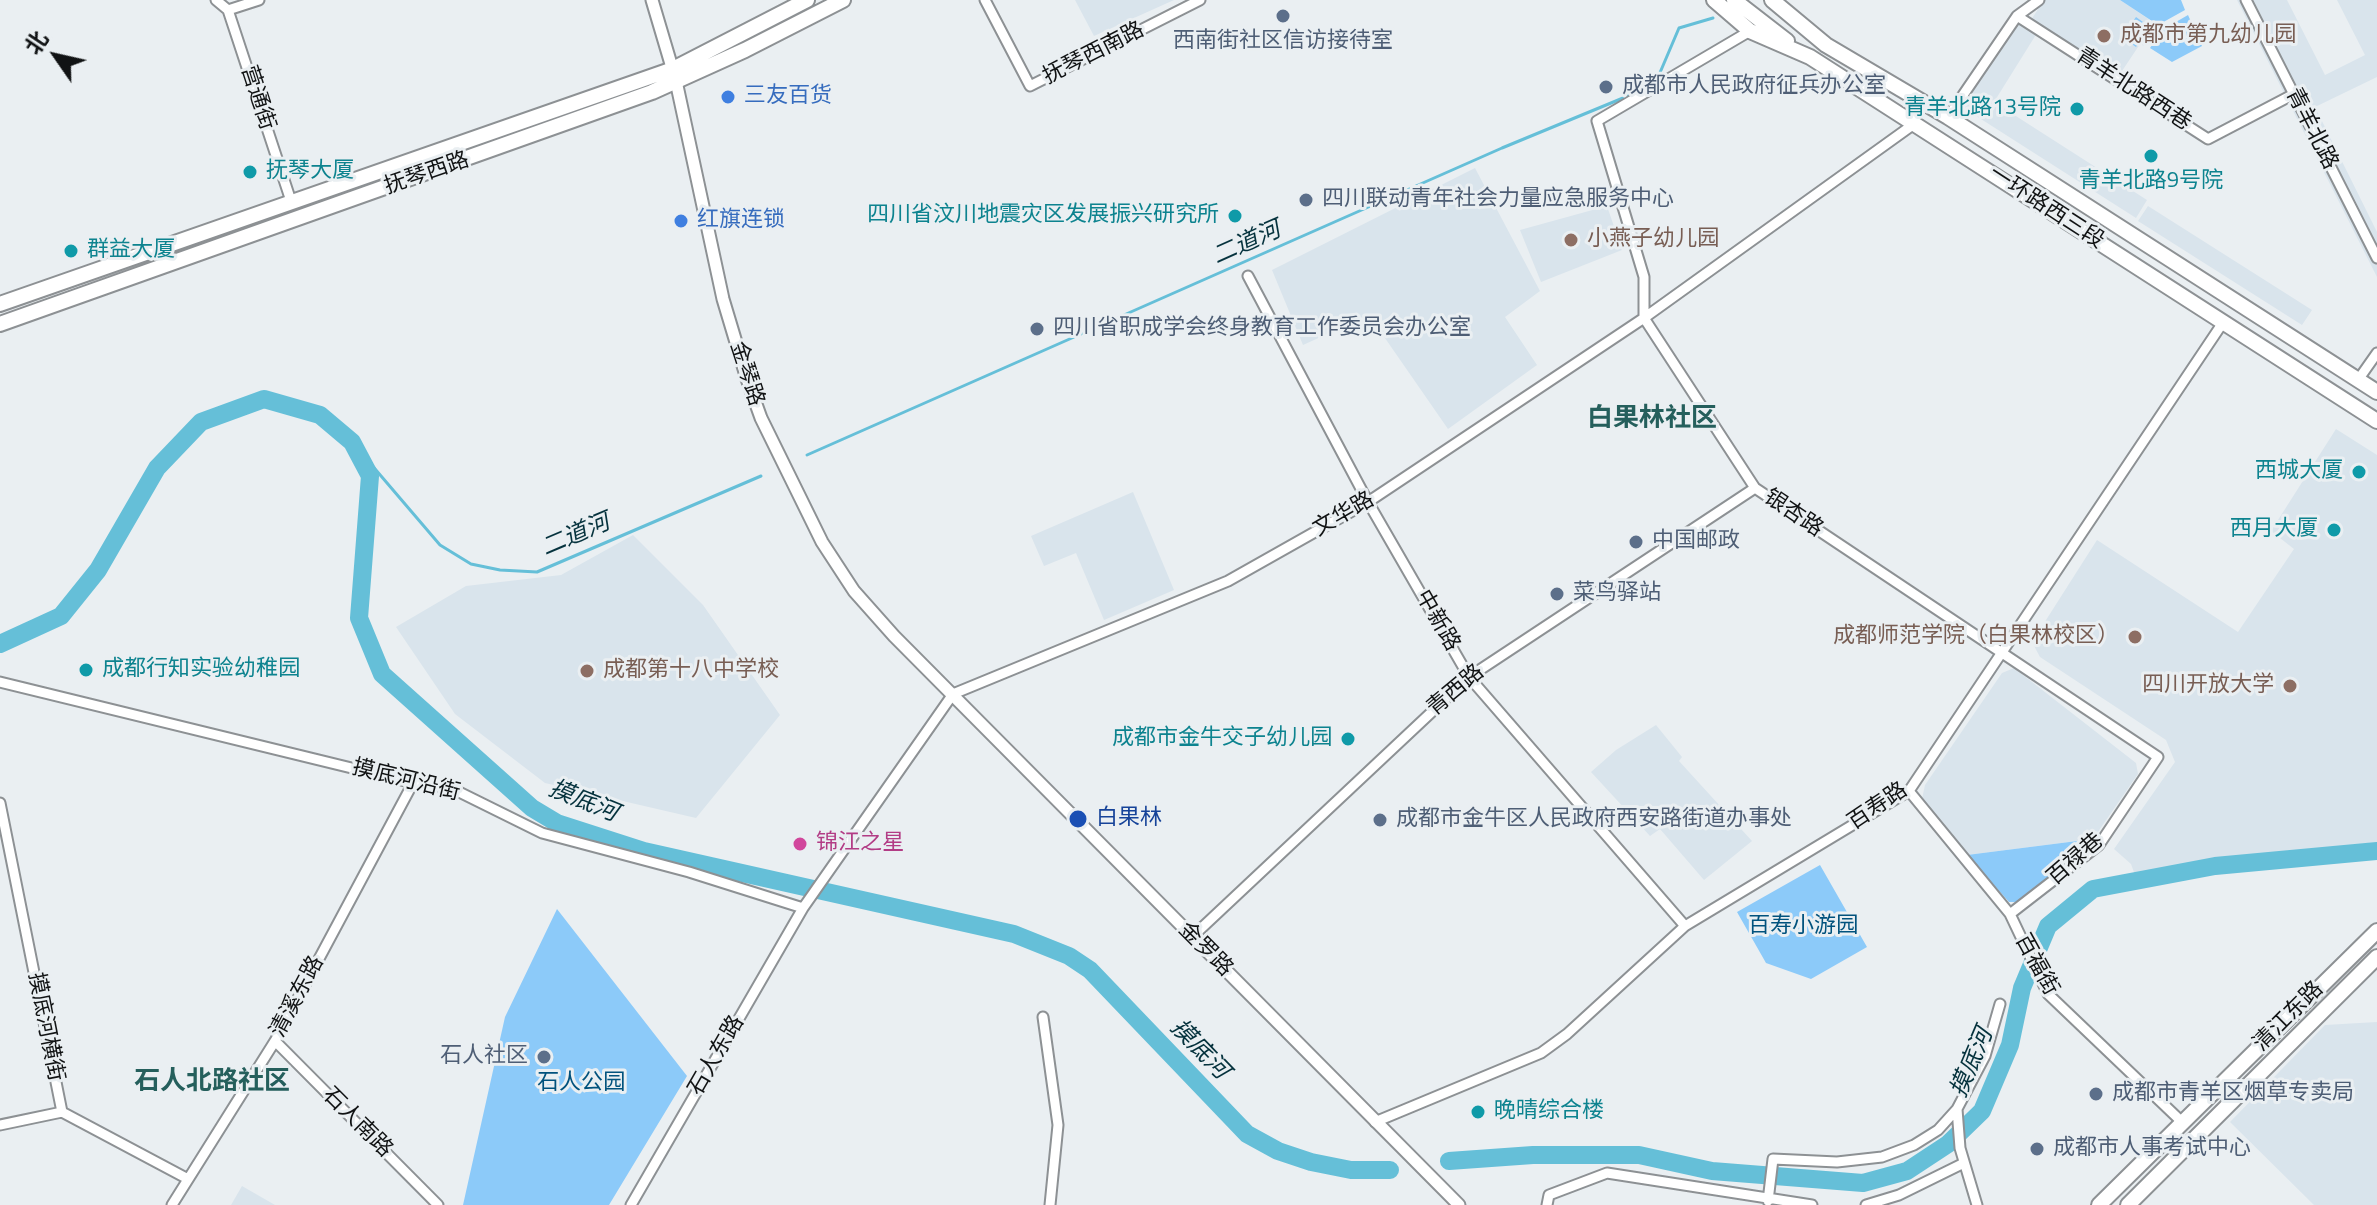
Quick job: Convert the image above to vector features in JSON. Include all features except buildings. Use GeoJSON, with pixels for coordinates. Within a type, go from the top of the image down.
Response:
{"type":"FeatureCollection","features":[{"type":"Feature","properties":{"kind":"main road","name":"抚琴西路"},"geometry":{"type":"LineString","coordinates":[[0,304],[291,201],[674,75],[807,0]]}},
{"type":"Feature","properties":{"kind":"main road","name":"抚琴西路"},"geometry":{"type":"LineString","coordinates":[[0,324],[439,170],[674,75],[843,0]]}},
{"type":"Feature","properties":{"kind":"main road","name":"一环路西三段"},"geometry":{"type":"LineString","coordinates":[[1714,0],[1750,31],[1810,57],[2377,421]]}},
{"type":"Feature","properties":{"kind":"main road"},"geometry":{"type":"LineString","coordinates":[[1734,0],[1810,57]]}},
{"type":"Feature","properties":{"kind":"main road"},"geometry":{"type":"LineString","coordinates":[[1761,0],[1826,45]]}},
{"type":"Feature","properties":{"kind":"main road","name":"一环路西三段"},"geometry":{"type":"LineString","coordinates":[[1772,0],[1826,45],[1948,117],[2377,392]]}},
{"type":"Feature","properties":{"kind":"main road","name":"清江东路"},"geometry":{"type":"LineString","coordinates":[[2099,1205],[2377,931]]}},
{"type":"Feature","properties":{"kind":"main road","name":"清江东路"},"geometry":{"type":"LineString","coordinates":[[2128,1205],[2375,962]]}},
{"type":"Feature","properties":{"kind":"street"},"geometry":{"type":"LineString","coordinates":[[216,0],[228,10],[259,0]]}},
{"type":"Feature","properties":{"kind":"street","name":"金琴路"},"geometry":{"type":"LineString","coordinates":[[652,0],[674,75],[723,299],[761,418],[822,542],[854,591],[953,694]]}},
{"type":"Feature","properties":{"kind":"street","name":"抚琴西南路"},"geometry":{"type":"LineString","coordinates":[[985,0],[1030,86],[1200,0]]}},
{"type":"Feature","properties":{"kind":"street"},"geometry":{"type":"LineString","coordinates":[[1948,117],[2017,16],[2039,0]]}},
{"type":"Feature","properties":{"kind":"street","name":"青羊北路"},"geometry":{"type":"LineString","coordinates":[[2246,0],[2377,258]]}},
{"type":"Feature","properties":{"kind":"street","name":"营通街"},"geometry":{"type":"LineString","coordinates":[[228,10],[291,201]]}},
{"type":"Feature","properties":{"kind":"street","name":"青羊北路西巷"},"geometry":{"type":"LineString","coordinates":[[2017,16],[2208,139],[2294,94]]}},
{"type":"Feature","properties":{"kind":"street"},"geometry":{"type":"LineString","coordinates":[[1644,318],[1644,277],[1597,121],[1750,31]]}},
{"type":"Feature","properties":{"kind":"street","name":"文华路"},"geometry":{"type":"LineString","coordinates":[[953,694],[1228,581],[1368,502],[1644,318],[1914,124]]}},
{"type":"Feature","properties":{"kind":"street","name":"中新路"},"geometry":{"type":"LineString","coordinates":[[1248,276],[1368,502],[1469,677],[1685,926]]}},
{"type":"Feature","properties":{"kind":"street","name":"银杏路"},"geometry":{"type":"LineString","coordinates":[[1644,318],[1755,488],[2158,757]]}},
{"type":"Feature","properties":{"kind":"street","name":"百寿路"},"geometry":{"type":"LineString","coordinates":[[1375,1122],[1541,1053],[1567,1034],[1685,926],[1909,791],[2224,321]]}},
{"type":"Feature","properties":{"kind":"street"},"geometry":{"type":"LineString","coordinates":[[2358,380],[2377,353]]}},
{"type":"Feature","properties":{"kind":"street","name":"青西路"},"geometry":{"type":"LineString","coordinates":[[1192,937],[1469,677],[1755,488]]}},
{"type":"Feature","properties":{"kind":"street","name":"摸底河沿街"},"geometry":{"type":"LineString","coordinates":[[0,682],[413,783],[451,788],[542,833],[689,872],[803,908]]}},
{"type":"Feature","properties":{"kind":"street"},"geometry":{"type":"LineString","coordinates":[[803,908],[953,694]]}},
{"type":"Feature","properties":{"kind":"street","name":"金罗路"},"geometry":{"type":"LineString","coordinates":[[953,694],[1459,1205]]}},
{"type":"Feature","properties":{"kind":"street","name":"百禄巷"},"geometry":{"type":"LineString","coordinates":[[2010,914],[2099,845],[2158,757]]}},
{"type":"Feature","properties":{"kind":"street","name":"清溪东路"},"geometry":{"type":"LineString","coordinates":[[172,1205],[275,1041],[413,783]]}},
{"type":"Feature","properties":{"kind":"street","name":"百福街"},"geometry":{"type":"LineString","coordinates":[[1909,791],[2010,914],[2048,994],[2182,1122]]}},
{"type":"Feature","properties":{"kind":"street","name":"摸底河横街"},"geometry":{"type":"LineString","coordinates":[[0,803],[62,1112],[188,1179]]}},
{"type":"Feature","properties":{"kind":"street","name":"石人东路"},"geometry":{"type":"LineString","coordinates":[[631,1205],[803,908]]}},
{"type":"Feature","properties":{"kind":"street"},"geometry":{"type":"LineString","coordinates":[[1768,1201],[1773,1159],[1837,1162],[1882,1157],[1914,1145],[1938,1130],[1958,1113],[1985,1056],[2000,1004]]}},
{"type":"Feature","properties":{"kind":"street"},"geometry":{"type":"LineString","coordinates":[[1043,1017],[1058,1125],[1050,1205]]}},
{"type":"Feature","properties":{"kind":"street","name":"石人南路"},"geometry":{"type":"LineString","coordinates":[[275,1041],[438,1205]]}},
{"type":"Feature","properties":{"kind":"street"},"geometry":{"type":"LineString","coordinates":[[0,1125],[62,1112]]}},
{"type":"Feature","properties":{"kind":"street"},"geometry":{"type":"LineString","coordinates":[[1958,1113],[1960,1148],[1977,1205]]}},
{"type":"Feature","properties":{"kind":"street"},"geometry":{"type":"LineString","coordinates":[[1866,1205],[1899,1195],[1964,1163]]}},
{"type":"Feature","properties":{"kind":"street"},"geometry":{"type":"LineString","coordinates":[[1547,1205],[1549,1195],[1607,1173],[1768,1201],[1812,1205]]}},
{"type":"Feature","properties":{"kind":"shaded area"},"geometry":{"type":"Polygon","coordinates":[[[1075,0],[1174,0],[1094,36],[1075,0]]]}},
{"type":"Feature","properties":{"kind":"shaded area","name":"成都市第九幼儿园"},"geometry":{"type":"Polygon","coordinates":[[[2044,0],[2120,0],[2153,22],[2155,29],[2144,46],[2140,44],[2118,77],[2031,20],[2044,0]]]}},
{"type":"Feature","properties":{"kind":"shaded area"},"geometry":{"type":"Polygon","coordinates":[[[2237,0],[2287,0],[2325,75],[2365,55],[2337,0],[2377,0],[2377,77],[2315,107],[2377,232],[2377,277],[2237,0]]]}},
{"type":"Feature","properties":{"kind":"shaded area"},"geometry":{"type":"Polygon","coordinates":[[[2017,20],[2037,33],[1994,102],[2147,200],[2136,218],[1959,105],[2017,20]]]}},
{"type":"Feature","properties":{"kind":"shaded area"},"geometry":{"type":"Polygon","coordinates":[[[1475,168],[1540,291],[1505,317],[1537,365],[1448,429],[1369,315],[1303,345],[1272,270],[1475,168]]]}},
{"type":"Feature","properties":{"kind":"shaded area","name":"小燕子幼儿园"},"geometry":{"type":"Polygon","coordinates":[[[1607,206],[1622,250],[1541,282],[1520,230],[1607,206]]]}},
{"type":"Feature","properties":{"kind":"shaded area"},"geometry":{"type":"Polygon","coordinates":[[[2148,206],[2312,310],[2302,325],[2138,221],[2148,206]]]}},
{"type":"Feature","properties":{"kind":"shaded area","name":"四川开放大学"},"geometry":{"type":"Polygon","coordinates":[[[2336,429],[2377,455],[2377,842],[2220,860],[2135,875],[2131,864],[2114,849],[2175,762],[2166,740],[2040,657],[2032,642],[2097,540],[2238,632],[2294,549],[2271,531],[2336,429]]]}},
{"type":"Feature","properties":{"kind":"shaded area"},"geometry":{"type":"Polygon","coordinates":[[[1133,492],[1174,590],[1104,620],[1076,553],[1044,566],[1031,536],[1133,492]]]}},
{"type":"Feature","properties":{"kind":"shaded area","name":"成都第十八中学校"},"geometry":{"type":"Polygon","coordinates":[[[633,535],[703,605],[780,715],[696,818],[545,783],[455,714],[396,627],[466,586],[561,575],[633,535]]]}},
{"type":"Feature","properties":{"kind":"shaded area"},"geometry":{"type":"Polygon","coordinates":[[[2014,668],[2136,763],[2138,774],[2093,839],[1967,855],[1922,799],[1925,785],[2002,673],[2014,668]]]}},
{"type":"Feature","properties":{"kind":"shaded area"},"geometry":{"type":"Polygon","coordinates":[[[1656,725],[1682,757],[1679,761],[1752,841],[1704,880],[1660,829],[1650,836],[1591,772],[1616,750],[1656,725]]]}},
{"type":"Feature","properties":{"kind":"shaded area"},"geometry":{"type":"Polygon","coordinates":[[[2377,1022],[2377,1205],[2314,1205],[2230,1122],[2325,1025],[2377,1022]]]}},
{"type":"Feature","properties":{"kind":"shaded area"},"geometry":{"type":"Polygon","coordinates":[[[242,1186],[275,1205],[231,1205],[242,1186]]]}},
{"type":"Feature","properties":{"kind":"green space"},"geometry":{"type":"Polygon","coordinates":[[[2120,0],[2181,0],[2185,10],[2158,25],[2120,0]]]}},
{"type":"Feature","properties":{"kind":"green space"},"geometry":{"type":"Polygon","coordinates":[[[2188,15],[2202,46],[2172,62],[2150,48],[2162,30],[2188,15]]]}},
{"type":"Feature","properties":{"kind":"green space"},"geometry":{"type":"Polygon","coordinates":[[[2136,17],[2150,27],[2136,47],[2122,37],[2136,17]]]}},
{"type":"Feature","properties":{"kind":"green space"},"geometry":{"type":"Polygon","coordinates":[[[2093,839],[2018,902],[2009,902],[1967,855],[2093,839]]]}},
{"type":"Feature","properties":{"kind":"green space","name":"百寿小游园"},"geometry":{"type":"Polygon","coordinates":[[[1820,865],[1867,947],[1811,979],[1766,963],[1737,912],[1820,865]]]}},
{"type":"Feature","properties":{"kind":"green space","name":"石人公园"},"geometry":{"type":"Polygon","coordinates":[[[557,909],[687,1076],[609,1205],[463,1205],[505,1017],[557,909]]]}},
{"type":"Feature","properties":{"kind":"waterway","name":"二道河"},"geometry":{"type":"LineString","coordinates":[[1656,82],[1679,28],[1713,18]]}},
{"type":"Feature","properties":{"kind":"waterway","name":"二道河"},"geometry":{"type":"LineString","coordinates":[[807,455],[1502,148],[1640,91]]}},
{"type":"Feature","properties":{"kind":"waterway","name":"摸底河"},"geometry":{"type":"LineString","coordinates":[[0,644],[61,616],[98,570],[157,468],[201,422],[264,399],[320,415],[352,442],[370,476],[359,618],[382,674],[532,808],[557,823],[644,851],[1014,934],[1069,956],[1090,970],[1247,1134],[1278,1151],[1311,1162],[1351,1170],[1390,1170]]}},
{"type":"Feature","properties":{"kind":"waterway","name":"二道河"},"geometry":{"type":"LineString","coordinates":[[352,442],[440,545],[471,564],[500,570],[537,572],[761,476]]}},
{"type":"Feature","properties":{"kind":"waterway","name":"摸底河"},"geometry":{"type":"LineString","coordinates":[[1449,1161],[1533,1155],[1639,1155],[1712,1171],[1863,1183],[1907,1171],[1948,1144],[1982,1111],[2010,1045],[2022,988],[2048,926],[2093,889],[2215,866],[2377,851]]}},
{"type":"Feature","properties":{"kind":"place","name":"西南街社区信访接待室"},"geometry":{"type":"Point","coordinates":[1283,16]}},
{"type":"Feature","properties":{"kind":"place","name":"成都市第九幼儿园"},"geometry":{"type":"Point","coordinates":[2104,36]}},
{"type":"Feature","properties":{"kind":"place","name":"成都市人民政府征兵办公室"},"geometry":{"type":"Point","coordinates":[1606,87]}},
{"type":"Feature","properties":{"kind":"place","name":"三友百货"},"geometry":{"type":"Point","coordinates":[728,97]}},
{"type":"Feature","properties":{"kind":"place","name":"青羊北路13号院"},"geometry":{"type":"Point","coordinates":[2077,109]}},
{"type":"Feature","properties":{"kind":"place","name":"青羊北路9号院"},"geometry":{"type":"Point","coordinates":[2151,156]}},
{"type":"Feature","properties":{"kind":"place","name":"抚琴大厦"},"geometry":{"type":"Point","coordinates":[250,172]}},
{"type":"Feature","properties":{"kind":"place","name":"四川联动青年社会力量应急服务中心"},"geometry":{"type":"Point","coordinates":[1306,200]}},
{"type":"Feature","properties":{"kind":"place","name":"四川省汶川地震灾区发展振兴研究所"},"geometry":{"type":"Point","coordinates":[1235,216]}},
{"type":"Feature","properties":{"kind":"place","name":"红旗连锁"},"geometry":{"type":"Point","coordinates":[681,221]}},
{"type":"Feature","properties":{"kind":"place","name":"小燕子幼儿园"},"geometry":{"type":"Point","coordinates":[1571,240]}},
{"type":"Feature","properties":{"kind":"place","name":"群益大厦"},"geometry":{"type":"Point","coordinates":[71,251]}},
{"type":"Feature","properties":{"kind":"place","name":"四川省职成学会终身教育工作委员会办公室"},"geometry":{"type":"Point","coordinates":[1037,329]}},
{"type":"Feature","properties":{"kind":"place","name":"西城大厦"},"geometry":{"type":"Point","coordinates":[2359,472]}},
{"type":"Feature","properties":{"kind":"place","name":"西月大厦"},"geometry":{"type":"Point","coordinates":[2334,530]}},
{"type":"Feature","properties":{"kind":"place","name":"中国邮政"},"geometry":{"type":"Point","coordinates":[1636,542]}},
{"type":"Feature","properties":{"kind":"place","name":"菜鸟驿站"},"geometry":{"type":"Point","coordinates":[1557,594]}},
{"type":"Feature","properties":{"kind":"place","name":"成都师范学院（白果林校区）"},"geometry":{"type":"Point","coordinates":[2135,637]}},
{"type":"Feature","properties":{"kind":"place","name":"成都行知实验幼稚园"},"geometry":{"type":"Point","coordinates":[86,670]}},
{"type":"Feature","properties":{"kind":"place","name":"成都第十八中学校"},"geometry":{"type":"Point","coordinates":[587,671]}},
{"type":"Feature","properties":{"kind":"place","name":"四川开放大学"},"geometry":{"type":"Point","coordinates":[2290,686]}},
{"type":"Feature","properties":{"kind":"place","name":"成都市金牛交子幼儿园"},"geometry":{"type":"Point","coordinates":[1348,739]}},
{"type":"Feature","properties":{"kind":"place","name":"白果林"},"geometry":{"type":"Point","coordinates":[1078,819]}},
{"type":"Feature","properties":{"kind":"place","name":"成都市金牛区人民政府西安路街道办事处"},"geometry":{"type":"Point","coordinates":[1380,820]}},
{"type":"Feature","properties":{"kind":"place","name":"锦江之星"},"geometry":{"type":"Point","coordinates":[800,844]}},
{"type":"Feature","properties":{"kind":"place","name":"石人社区"},"geometry":{"type":"Point","coordinates":[544,1057]}},
{"type":"Feature","properties":{"kind":"place","name":"成都市青羊区烟草专卖局"},"geometry":{"type":"Point","coordinates":[2096,1094]}},
{"type":"Feature","properties":{"kind":"place","name":"晚晴综合楼"},"geometry":{"type":"Point","coordinates":[1478,1112]}},
{"type":"Feature","properties":{"kind":"place","name":"成都市人事考试中心"},"geometry":{"type":"Point","coordinates":[2037,1149]}},
{"type":"Feature","properties":{"kind":"district","name":"白果林社区"},"geometry":{"type":"Point","coordinates":[1652,420]}},
{"type":"Feature","properties":{"kind":"district","name":"石人北路社区"},"geometry":{"type":"Point","coordinates":[212,1083]}}]}
